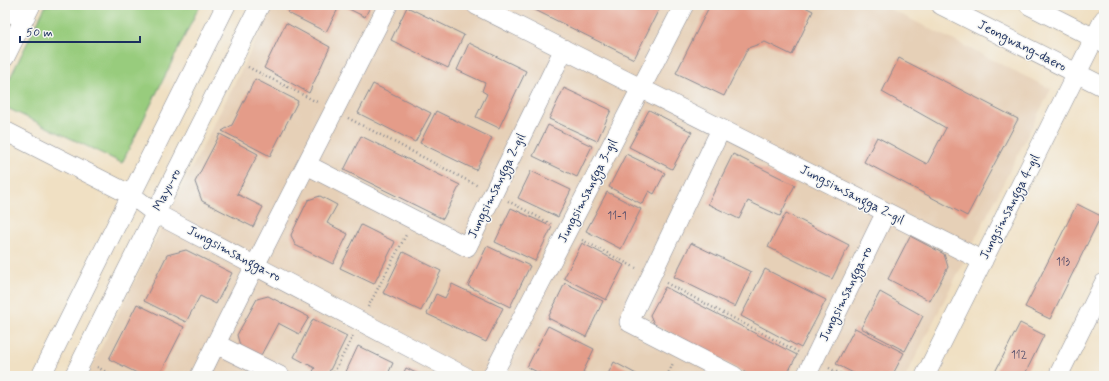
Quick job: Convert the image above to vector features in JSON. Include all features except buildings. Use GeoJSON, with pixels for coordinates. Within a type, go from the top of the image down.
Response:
{"type":"FeatureCollection","features":[{"type":"Feature","properties":{"kind":"street"},"geometry":{"type":"LineString","coordinates":[[41,376],[226,5]]}},
{"type":"Feature","properties":{"kind":"street","name":"Mayu-ro"},"geometry":{"type":"LineString","coordinates":[[74,376],[260,5]]}},
{"type":"Feature","properties":{"kind":"street"},"geometry":{"type":"LineString","coordinates":[[200,376],[254,265],[307,165],[388,5]]}},
{"type":"Feature","properties":{"kind":"street","name":"Jungsimsangga 2-gil"},"geometry":{"type":"LineString","coordinates":[[476,5],[982,261]]}},
{"type":"Feature","properties":{"kind":"street","name":"Jungsimsangga 3-gil"},"geometry":{"type":"LineString","coordinates":[[492,376],[684,5]]}},
{"type":"Feature","properties":{"kind":"street","name":"Jeongwang-daero"},"geometry":{"type":"LineString","coordinates":[[941,5],[1104,87]]}},
{"type":"Feature","properties":{"kind":"street"},"geometry":{"type":"LineString","coordinates":[[1029,5],[1099,40]]}},
{"type":"Feature","properties":{"kind":"street"},"geometry":{"type":"LineString","coordinates":[[5,10],[27,12],[5,56]]}},
{"type":"Feature","properties":{"kind":"street","name":"Jungsimsangga 4-gil"},"geometry":{"type":"LineString","coordinates":[[925,376],[1077,73],[1099,40],[1104,20]]}},
{"type":"Feature","properties":{"kind":"street","name":"Jungsimsangga 2-gil"},"geometry":{"type":"LineString","coordinates":[[307,165],[467,247],[564,49]]}},
{"type":"Feature","properties":{"kind":"street"},"geometry":{"type":"LineString","coordinates":[[721,129],[629,322],[734,376]]}},
{"type":"Feature","properties":{"kind":"street","name":"Jungsimsangga-ro"},"geometry":{"type":"LineString","coordinates":[[5,131],[131,195],[155,213],[464,376]]}},
{"type":"Feature","properties":{"kind":"street","name":"Jungsimsangga-ro"},"geometry":{"type":"LineString","coordinates":[[810,368],[886,212]]}},
{"type":"Feature","properties":{"kind":"street"},"geometry":{"type":"LineString","coordinates":[[1058,376],[1104,283]]}},
{"type":"Feature","properties":{"kind":"street"},"geometry":{"type":"LineString","coordinates":[[216,344],[280,376]]}},
{"type":"Feature","properties":{"kind":"path"},"geometry":{"type":"LineString","coordinates":[[234,59],[651,275],[810,368],[845,376]]}},
{"type":"Feature","properties":{"kind":"path"},"geometry":{"type":"LineString","coordinates":[[332,376],[414,221]]}},
{"type":"Feature","properties":{"kind":"shaded area"},"geometry":{"type":"Polygon","coordinates":[[[274,5],[882,5],[1051,89],[906,376],[87,376],[274,5]]]}},
{"type":"Feature","properties":{"kind":"green space"},"geometry":{"type":"Polygon","coordinates":[[[46,5],[200,5],[122,163],[5,107],[5,88],[46,5]]]}}]}
